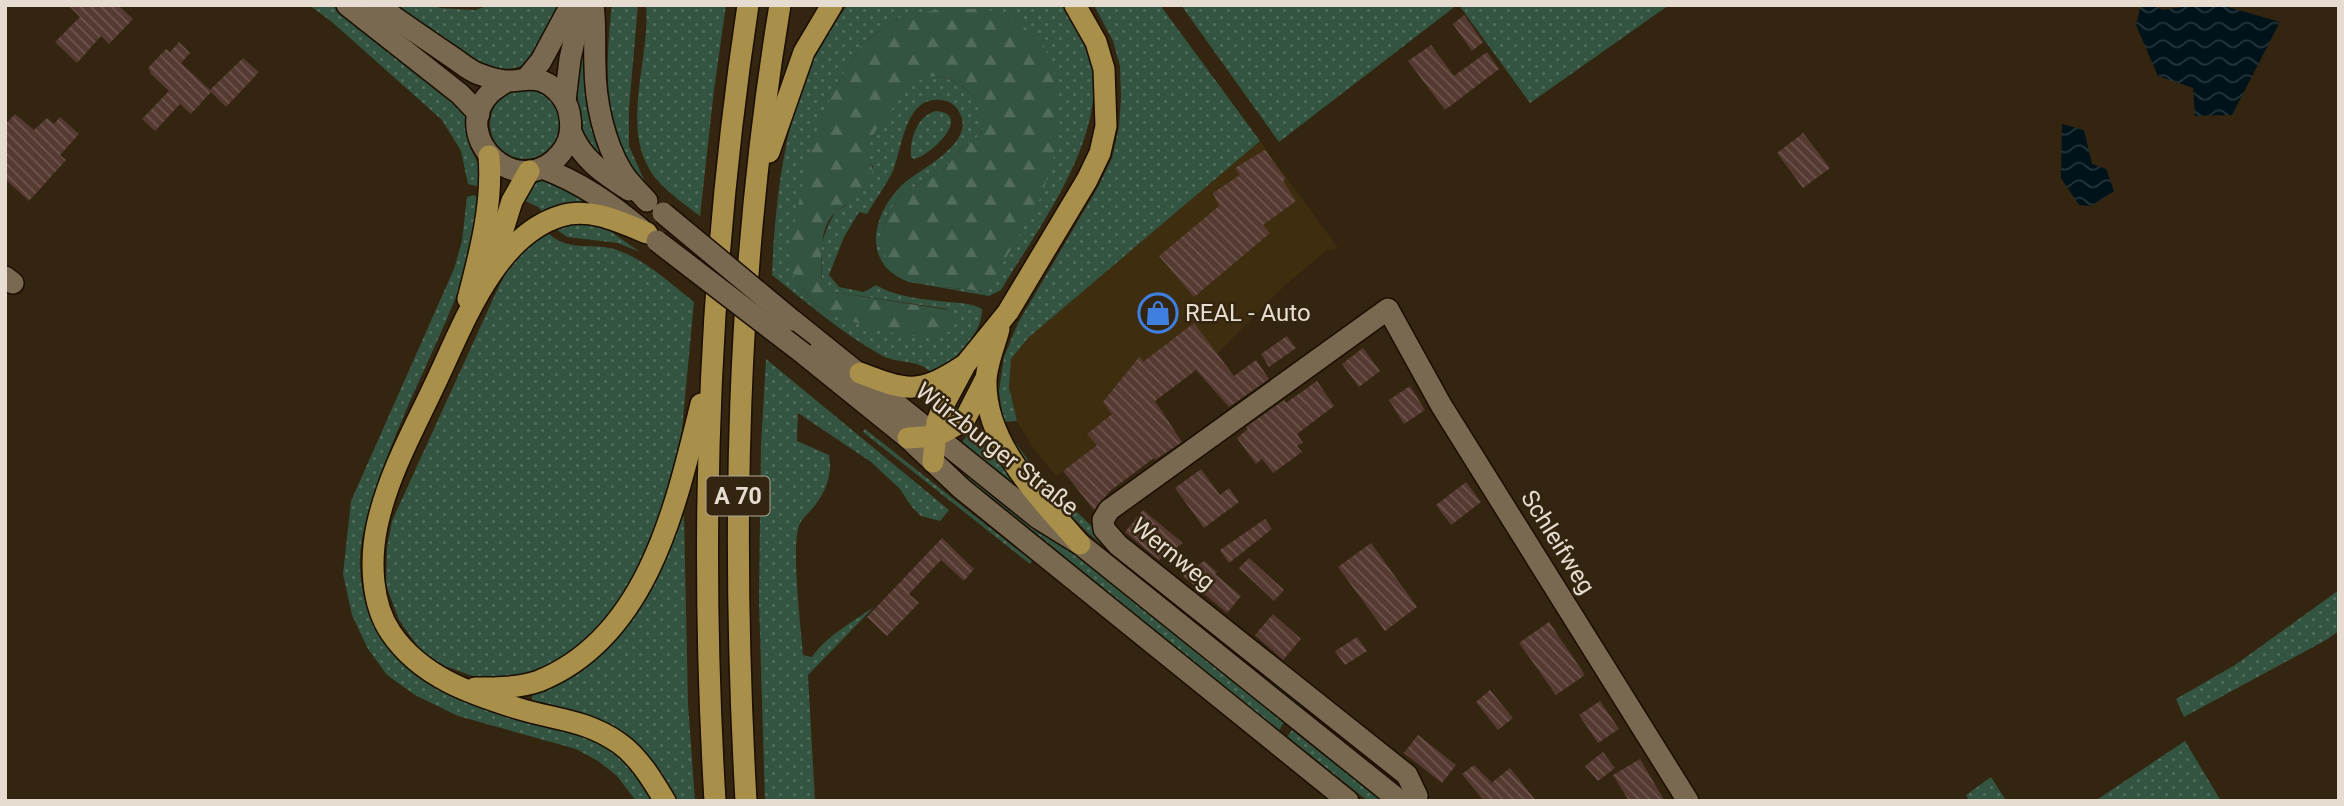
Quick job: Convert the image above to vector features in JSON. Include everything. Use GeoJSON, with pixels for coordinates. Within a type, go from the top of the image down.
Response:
{"type":"FeatureCollection","features":[{"type":"Feature","properties":{"kind":"highway","name":"A 70"},"geometry":{"type":"LineString","coordinates":[[715,801],[706,596],[711,361],[724,188],[748,5]]}},
{"type":"Feature","properties":{"kind":"highway","name":"A 70"},"geometry":{"type":"LineString","coordinates":[[746,801],[739,654],[738,441],[756,191],[780,5]]}},
{"type":"Feature","properties":{"kind":"highway"},"geometry":{"type":"LineString","coordinates":[[756,191],[804,52],[832,5]]}},
{"type":"Feature","properties":{"kind":"highway"},"geometry":{"type":"LineString","coordinates":[[933,462],[937,422],[965,365],[1000,323],[1087,180],[1100,153],[1106,126],[1104,69],[1096,42],[1075,5]]}},
{"type":"Feature","properties":{"kind":"highway"},"geometry":{"type":"LineString","coordinates":[[461,328],[484,228],[491,172],[489,156]]}},
{"type":"Feature","properties":{"kind":"highway"},"geometry":{"type":"LineString","coordinates":[[487,280],[512,201],[535,170]]}},
{"type":"Feature","properties":{"kind":"highway"},"geometry":{"type":"LineString","coordinates":[[652,237],[613,219],[594,214],[563,215],[528,232],[513,247],[487,280],[461,328],[393,474],[377,527],[373,567],[377,601],[390,632],[414,661],[440,679],[521,709],[580,722],[621,744],[649,775],[665,801]]}},
{"type":"Feature","properties":{"kind":"highway"},"geometry":{"type":"LineString","coordinates":[[908,438],[936,436],[964,421],[985,380],[1000,323]]}},
{"type":"Feature","properties":{"kind":"highway"},"geometry":{"type":"LineString","coordinates":[[465,689],[507,687],[538,681],[568,665],[602,639],[631,601],[658,553],[670,523],[711,361]]}},
{"type":"Feature","properties":{"kind":"highway"},"geometry":{"type":"LineString","coordinates":[[860,373],[892,386],[923,387],[944,379],[965,365]]}},
{"type":"Feature","properties":{"kind":"highway"},"geometry":{"type":"LineString","coordinates":[[985,380],[988,403],[1003,446],[1033,488],[1080,544]]}},
{"type":"Feature","properties":{"kind":"main road"},"geometry":{"type":"LineString","coordinates":[[347,5],[460,94],[479,114]]}},
{"type":"Feature","properties":{"kind":"main road"},"geometry":{"type":"LineString","coordinates":[[377,5],[477,74],[517,79],[542,81],[555,89],[565,101],[570,116],[570,132],[565,148],[555,160],[535,170],[514,171],[489,156],[482,145],[478,129],[479,114],[489,94],[517,79],[541,61],[571,5]]}},
{"type":"Feature","properties":{"kind":"main road"},"geometry":{"type":"LineString","coordinates":[[565,101],[570,59],[582,5]]}},
{"type":"Feature","properties":{"kind":"main road"},"geometry":{"type":"LineString","coordinates":[[593,5],[594,69],[600,113],[611,148],[623,173],[655,207]]}},
{"type":"Feature","properties":{"kind":"main road","name":"Würzburger Straße"},"geometry":{"type":"LineString","coordinates":[[570,132],[581,152],[601,171],[655,207],[1038,518],[1080,544],[1400,801]]}},
{"type":"Feature","properties":{"kind":"main road","name":"Würzburger Straße"},"geometry":{"type":"LineString","coordinates":[[535,170],[568,178],[599,196],[804,354],[908,438],[962,489],[1084,586],[1175,664],[1348,801]]}},
{"type":"Feature","properties":{"kind":"main road","name":"Wernweg"},"geometry":{"type":"LineString","coordinates":[[1388,309],[1109,510],[1103,520],[1104,529],[1118,545],[1407,775],[1417,796],[1414,801]]}},
{"type":"Feature","properties":{"kind":"main road","name":"Schleifweg"},"geometry":{"type":"LineString","coordinates":[[1388,309],[1441,405],[1688,801]]}},
{"type":"Feature","properties":{"kind":"shaded area","name":"REAL - Auto"},"geometry":{"type":"Polygon","coordinates":[[[1260,141],[1338,248],[1327,250],[1283,287],[1217,354],[1056,476],[1034,449],[1017,421],[1009,387],[1011,359],[1028,338],[1260,141]]]}},
{"type":"Feature","properties":{"kind":"green space"},"geometry":{"type":"Polygon","coordinates":[[[309,5],[332,5],[454,93],[465,114],[470,148],[481,169],[480,187],[468,184],[461,151],[442,120],[332,22],[309,5]]]}},
{"type":"Feature","properties":{"kind":"green space"},"geometry":{"type":"Polygon","coordinates":[[[394,5],[434,5],[440,8],[475,10],[490,5],[558,5],[536,55],[518,67],[504,69],[487,67],[394,5]]]}},
{"type":"Feature","properties":{"kind":"green space"},"geometry":{"type":"Polygon","coordinates":[[[612,5],[638,5],[629,108],[629,146],[645,182],[630,168],[620,149],[613,126],[608,74],[612,5]]]}},
{"type":"Feature","properties":{"kind":"green space"},"geometry":{"type":"Polygon","coordinates":[[[646,5],[726,5],[700,216],[659,182],[646,163],[640,142],[638,97],[646,5]]]}},
{"type":"Feature","properties":{"kind":"green space"},"geometry":{"type":"Polygon","coordinates":[[[848,5],[1063,5],[1085,40],[1094,76],[1091,113],[1080,151],[1042,225],[1001,290],[989,296],[909,282],[894,274],[884,264],[878,252],[878,226],[890,199],[908,180],[954,145],[961,134],[963,122],[958,110],[946,101],[929,101],[913,114],[888,180],[867,214],[859,212],[844,237],[829,275],[839,287],[864,292],[876,285],[902,295],[982,309],[981,319],[972,338],[933,376],[929,370],[917,364],[888,358],[852,337],[772,275],[777,206],[789,133],[811,64],[848,5]],[[898,18],[861,45],[834,89],[794,277],[814,304],[836,317],[953,320],[948,309],[833,292],[822,282],[821,245],[827,228],[835,212],[846,205],[873,167],[869,151],[873,136],[916,80],[934,76],[953,81],[970,93],[982,109],[984,117],[984,128],[975,140],[963,147],[944,169],[899,196],[888,214],[882,235],[941,287],[984,291],[1055,153],[898,18]]]}},
{"type":"Feature","properties":{"kind":"green space"},"geometry":{"type":"Polygon","coordinates":[[[1094,5],[1160,5],[1260,141],[1028,338],[1011,359],[1009,387],[1017,421],[1003,422],[999,391],[1004,357],[1018,323],[1098,187],[1112,158],[1119,127],[1120,66],[1113,41],[1094,5]]]}},
{"type":"Feature","properties":{"kind":"green space"},"geometry":{"type":"Polygon","coordinates":[[[1181,5],[1457,5],[1279,142],[1181,5]]]}},
{"type":"Feature","properties":{"kind":"green space"},"geometry":{"type":"Polygon","coordinates":[[[1459,5],[1669,5],[1530,103],[1459,5]]]}},
{"type":"Feature","properties":{"kind":"green space"},"geometry":{"type":"Polygon","coordinates":[[[941,9],[985,9],[1014,17],[1044,45],[1054,72],[1060,121],[1055,153],[1042,195],[990,286],[984,291],[941,287],[906,278],[889,263],[882,249],[882,235],[888,214],[899,196],[944,169],[984,128],[982,114],[975,98],[966,89],[948,79],[937,76],[927,78],[909,88],[873,135],[869,147],[872,173],[869,184],[857,197],[837,211],[827,225],[822,244],[822,281],[833,292],[949,310],[953,320],[951,330],[935,338],[901,335],[836,317],[814,304],[794,277],[789,251],[808,157],[834,89],[861,45],[898,18],[941,9]]]}},
{"type":"Feature","properties":{"kind":"green space"},"geometry":{"type":"Polygon","coordinates":[[[585,34],[608,168],[582,137],[583,125],[575,83],[585,34]]]}},
{"type":"Feature","properties":{"kind":"green space"},"geometry":{"type":"Polygon","coordinates":[[[532,89],[545,95],[554,104],[558,110],[558,138],[550,149],[539,157],[518,159],[500,149],[492,138],[490,117],[500,99],[511,91],[532,89]]]}},
{"type":"Feature","properties":{"kind":"green space"},"geometry":{"type":"Polygon","coordinates":[[[936,111],[951,119],[946,135],[922,156],[914,159],[911,157],[911,150],[916,129],[924,117],[936,111]]]}},
{"type":"Feature","properties":{"kind":"green space"},"geometry":{"type":"Polygon","coordinates":[[[543,180],[557,181],[599,204],[544,213],[521,199],[529,186],[543,180]]]}},
{"type":"Feature","properties":{"kind":"green space"},"geometry":{"type":"Polygon","coordinates":[[[474,195],[480,199],[469,262],[396,434],[366,520],[360,566],[366,603],[380,637],[403,665],[417,677],[454,697],[477,705],[572,727],[593,736],[613,748],[630,765],[658,801],[636,801],[617,776],[576,749],[458,716],[415,695],[387,675],[368,649],[352,615],[343,574],[351,501],[454,269],[462,241],[467,197],[474,195]]]}},
{"type":"Feature","properties":{"kind":"green space"},"geometry":{"type":"Polygon","coordinates":[[[585,223],[607,229],[640,252],[618,243],[567,237],[553,227],[585,223]]]}},
{"type":"Feature","properties":{"kind":"green space"},"geometry":{"type":"Polygon","coordinates":[[[545,230],[570,245],[607,248],[628,254],[694,302],[682,429],[670,497],[653,551],[597,636],[534,675],[505,680],[475,677],[445,666],[421,651],[399,620],[386,585],[387,548],[392,521],[499,286],[511,264],[525,247],[545,230]]]}},
{"type":"Feature","properties":{"kind":"green space"},"geometry":{"type":"Polygon","coordinates":[[[766,359],[949,510],[940,521],[921,516],[900,489],[871,462],[798,413],[797,441],[829,455],[830,462],[824,491],[801,521],[797,537],[796,569],[803,655],[812,657],[833,635],[874,607],[808,675],[815,801],[765,801],[759,601],[761,445],[766,359]]]}},
{"type":"Feature","properties":{"kind":"green space"},"geometry":{"type":"Polygon","coordinates":[[[865,429],[1032,561],[1030,564],[863,432],[865,429]]]}},
{"type":"Feature","properties":{"kind":"green space"},"geometry":{"type":"Polygon","coordinates":[[[970,432],[977,437],[990,438],[1025,499],[959,446],[970,432]]]}},
{"type":"Feature","properties":{"kind":"green space"},"geometry":{"type":"Polygon","coordinates":[[[1009,434],[1039,475],[1119,553],[1305,703],[1301,708],[1177,609],[1088,533],[1040,484],[1024,463],[1009,434]]]}},
{"type":"Feature","properties":{"kind":"green space"},"geometry":{"type":"Polygon","coordinates":[[[967,469],[1284,722],[1279,731],[975,484],[963,473],[967,469]]]}},
{"type":"Feature","properties":{"kind":"green space"},"geometry":{"type":"Polygon","coordinates":[[[684,515],[688,704],[695,801],[677,801],[648,758],[620,731],[590,717],[532,700],[532,692],[641,603],[657,576],[684,515]]]}},
{"type":"Feature","properties":{"kind":"green space"},"geometry":{"type":"Polygon","coordinates":[[[2339,590],[2339,631],[2184,717],[2176,699],[2235,665],[2339,590]]]}},
{"type":"Feature","properties":{"kind":"green space"},"geometry":{"type":"Polygon","coordinates":[[[1292,730],[1380,801],[1368,801],[1287,737],[1292,730]]]}},
{"type":"Feature","properties":{"kind":"green space"},"geometry":{"type":"Polygon","coordinates":[[[2185,741],[2221,801],[2095,801],[2185,741]]]}},
{"type":"Feature","properties":{"kind":"green space"},"geometry":{"type":"Polygon","coordinates":[[[1991,777],[2005,799],[1969,801],[1966,795],[1991,777]]]}},
{"type":"Feature","properties":{"kind":"water"},"geometry":{"type":"Polygon","coordinates":[[[2141,5],[2153,5],[2162,10],[2221,5],[2280,22],[2232,115],[2195,116],[2193,88],[2158,76],[2136,25],[2141,5]]]}},
{"type":"Feature","properties":{"kind":"water"},"geometry":{"type":"Polygon","coordinates":[[[2062,124],[2084,130],[2092,164],[2106,169],[2114,191],[2091,206],[2079,205],[2061,178],[2062,124]]]}},
{"type":"Feature","properties":{"kind":"building"},"geometry":{"type":"Polygon","coordinates":[[[68,5],[118,5],[133,19],[109,44],[101,36],[77,63],[55,42],[80,17],[68,5]]]}},
{"type":"Feature","properties":{"kind":"building"},"geometry":{"type":"Polygon","coordinates":[[[1464,15],[1483,42],[1472,51],[1453,24],[1464,15]]]}},
{"type":"Feature","properties":{"kind":"building"},"geometry":{"type":"Polygon","coordinates":[[[179,42],[190,53],[181,63],[210,90],[243,58],[259,72],[226,107],[211,92],[191,114],[180,104],[155,131],[142,119],[169,91],[148,68],[166,49],[170,52],[179,42]]]}},
{"type":"Feature","properties":{"kind":"building"},"geometry":{"type":"Polygon","coordinates":[[[1431,45],[1454,76],[1487,52],[1499,69],[1445,110],[1408,61],[1431,45]]]}},
{"type":"Feature","properties":{"kind":"building"},"geometry":{"type":"Polygon","coordinates":[[[15,114],[34,130],[47,118],[54,124],[60,117],[79,134],[60,155],[66,160],[29,201],[5,179],[5,125],[15,114]]]}},
{"type":"Feature","properties":{"kind":"building"},"geometry":{"type":"Polygon","coordinates":[[[1803,133],[1830,168],[1803,188],[1777,153],[1803,133]]]}},
{"type":"Feature","properties":{"kind":"building"},"geometry":{"type":"Polygon","coordinates":[[[1265,150],[1286,179],[1283,181],[1296,201],[1263,225],[1270,233],[1194,297],[1159,256],[1219,206],[1213,193],[1240,175],[1235,168],[1265,150]]]}},
{"type":"Feature","properties":{"kind":"building"},"geometry":{"type":"Polygon","coordinates":[[[1194,323],[1234,376],[1256,360],[1269,379],[1229,407],[1196,370],[1155,401],[1182,442],[1155,460],[1154,458],[1110,491],[1094,510],[1063,471],[1097,445],[1087,434],[1112,414],[1103,402],[1140,356],[1143,362],[1194,323]]]}},
{"type":"Feature","properties":{"kind":"building"},"geometry":{"type":"Polygon","coordinates":[[[1287,336],[1296,348],[1269,367],[1261,354],[1287,336]]]}},
{"type":"Feature","properties":{"kind":"building"},"geometry":{"type":"Polygon","coordinates":[[[1363,348],[1380,371],[1359,387],[1342,364],[1363,348]]]}},
{"type":"Feature","properties":{"kind":"building"},"geometry":{"type":"Polygon","coordinates":[[[1317,381],[1334,406],[1297,434],[1303,443],[1297,446],[1302,452],[1273,473],[1262,459],[1256,464],[1237,438],[1248,429],[1246,427],[1317,381]]]}},
{"type":"Feature","properties":{"kind":"building"},"geometry":{"type":"Polygon","coordinates":[[[1410,386],[1425,410],[1404,424],[1389,400],[1410,386]]]}},
{"type":"Feature","properties":{"kind":"building"},"geometry":{"type":"Polygon","coordinates":[[[1201,469],[1220,495],[1229,488],[1239,502],[1204,528],[1175,488],[1201,469]]]}},
{"type":"Feature","properties":{"kind":"building"},"geometry":{"type":"Polygon","coordinates":[[[1466,482],[1481,502],[1451,525],[1436,505],[1466,482]]]}},
{"type":"Feature","properties":{"kind":"building"},"geometry":{"type":"Polygon","coordinates":[[[1143,510],[1183,543],[1159,560],[1125,532],[1143,510]]]}},
{"type":"Feature","properties":{"kind":"building"},"geometry":{"type":"Polygon","coordinates":[[[1265,519],[1272,529],[1229,563],[1220,550],[1265,519]]]}},
{"type":"Feature","properties":{"kind":"building"},"geometry":{"type":"Polygon","coordinates":[[[942,538],[974,569],[964,581],[941,560],[909,594],[919,603],[887,636],[867,617],[942,538]]]}},
{"type":"Feature","properties":{"kind":"building"},"geometry":{"type":"Polygon","coordinates":[[[1371,543],[1417,607],[1385,631],[1338,567],[1371,543]]]}},
{"type":"Feature","properties":{"kind":"building"},"geometry":{"type":"Polygon","coordinates":[[[1249,558],[1284,590],[1274,601],[1239,568],[1249,558]]]}},
{"type":"Feature","properties":{"kind":"building"},"geometry":{"type":"Polygon","coordinates":[[[1204,561],[1241,596],[1227,613],[1183,576],[1204,561]]]}},
{"type":"Feature","properties":{"kind":"building"},"geometry":{"type":"Polygon","coordinates":[[[1273,614],[1301,639],[1283,660],[1255,635],[1273,614]]]}},
{"type":"Feature","properties":{"kind":"building"},"geometry":{"type":"Polygon","coordinates":[[[1549,622],[1585,675],[1556,695],[1519,643],[1549,622]]]}},
{"type":"Feature","properties":{"kind":"building"},"geometry":{"type":"Polygon","coordinates":[[[1357,637],[1367,651],[1345,665],[1335,651],[1357,637]]]}},
{"type":"Feature","properties":{"kind":"building"},"geometry":{"type":"Polygon","coordinates":[[[1490,690],[1513,718],[1498,730],[1476,702],[1490,690]]]}},
{"type":"Feature","properties":{"kind":"building"},"geometry":{"type":"Polygon","coordinates":[[[1600,701],[1619,729],[1598,743],[1579,715],[1600,701]]]}},
{"type":"Feature","properties":{"kind":"building"},"geometry":{"type":"Polygon","coordinates":[[[1418,735],[1456,765],[1442,783],[1404,753],[1418,735]]]}},
{"type":"Feature","properties":{"kind":"building"},"geometry":{"type":"Polygon","coordinates":[[[1603,752],[1615,768],[1598,781],[1585,766],[1603,752]]]}},
{"type":"Feature","properties":{"kind":"building"},"geometry":{"type":"Polygon","coordinates":[[[1640,759],[1665,801],[1629,801],[1613,775],[1640,759]]]}},
{"type":"Feature","properties":{"kind":"building"},"geometry":{"type":"Polygon","coordinates":[[[1474,765],[1491,782],[1489,785],[1510,768],[1536,801],[1484,801],[1462,774],[1474,765]]]}},
{"type":"Feature","properties":{"kind":"place","name":"REAL - Auto"},"geometry":{"type":"Point","coordinates":[1158,313]}}]}
